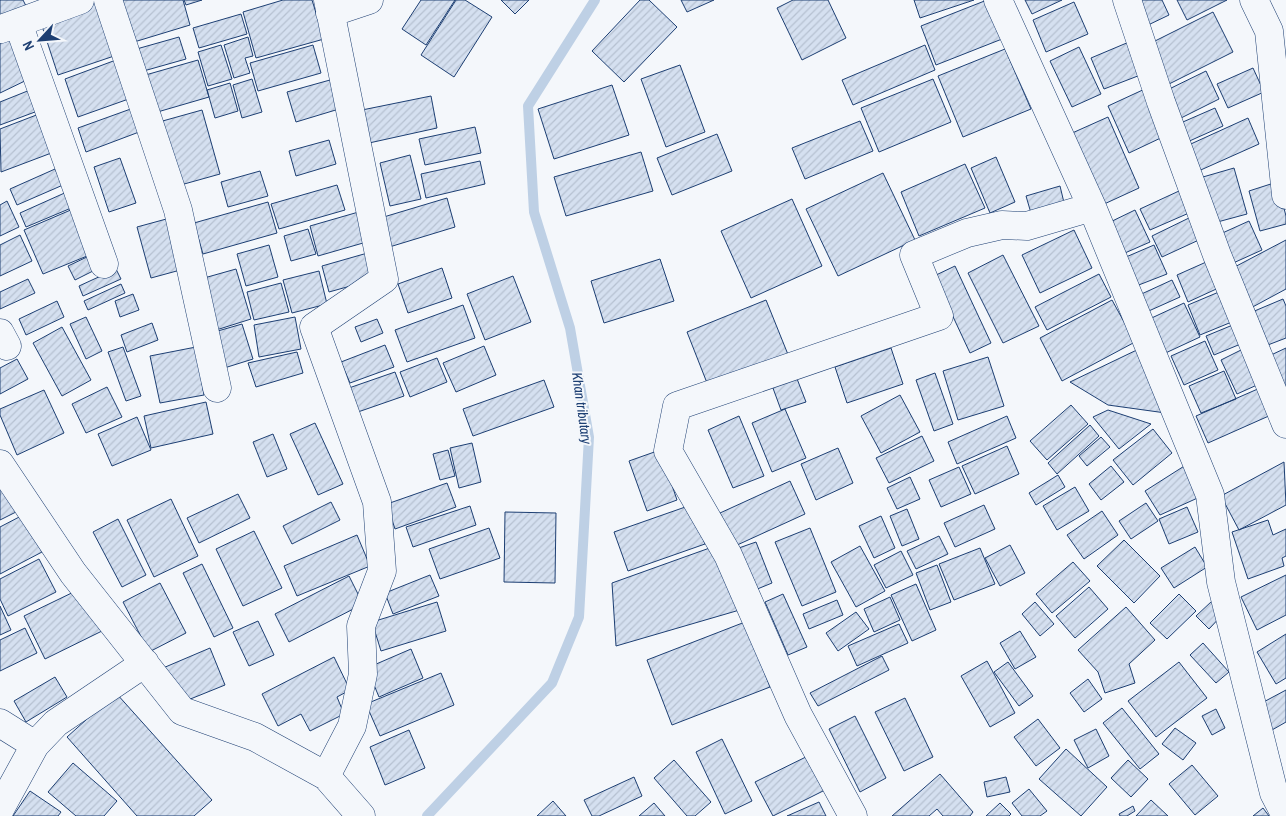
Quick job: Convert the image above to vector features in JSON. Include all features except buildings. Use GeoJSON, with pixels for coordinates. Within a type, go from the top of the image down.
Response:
{"type":"FeatureCollection","features":[{"type":"Feature","properties":{"kind":"street"},"geometry":{"type":"LineString","coordinates":[[80,0],[9,27],[104,264]]}},
{"type":"Feature","properties":{"kind":"street"},"geometry":{"type":"LineString","coordinates":[[108,0],[178,210],[217,388]]}},
{"type":"Feature","properties":{"kind":"street"},"geometry":{"type":"LineString","coordinates":[[326,776],[352,726],[363,674],[361,626],[382,571],[377,502],[314,327],[384,280],[329,6],[369,0]]}},
{"type":"Feature","properties":{"kind":"street"},"geometry":{"type":"LineString","coordinates":[[998,0],[1092,206],[1210,494],[1221,582],[1274,793],[1286,816]]}},
{"type":"Feature","properties":{"kind":"street"},"geometry":{"type":"LineString","coordinates":[[1127,0],[1161,102],[1214,246],[1286,424]]}},
{"type":"Feature","properties":{"kind":"street"},"geometry":{"type":"LineString","coordinates":[[1254,0],[1269,31],[1286,196]]}},
{"type":"Feature","properties":{"kind":"street"},"geometry":{"type":"LineString","coordinates":[[853,816],[798,715],[728,556],[668,451],[676,406],[939,316],[914,255],[967,233],[1002,225],[1027,226],[1092,206]]}},
{"type":"Feature","properties":{"kind":"street"},"geometry":{"type":"LineString","coordinates":[[0,464],[73,573],[182,711],[255,736],[326,776],[360,815]]}},
{"type":"Feature","properties":{"kind":"street"},"geometry":{"type":"LineString","coordinates":[[0,809],[35,745],[56,723],[144,663]]}},
{"type":"Feature","properties":{"kind":"street"},"geometry":{"type":"LineString","coordinates":[[0,723],[35,745]]}},
{"type":"Feature","properties":{"kind":"waterway","name":"Khan tributary"},"geometry":{"type":"LineString","coordinates":[[427,816],[552,683],[579,617],[589,437],[570,328],[534,212],[528,106],[595,0]]}}]}
